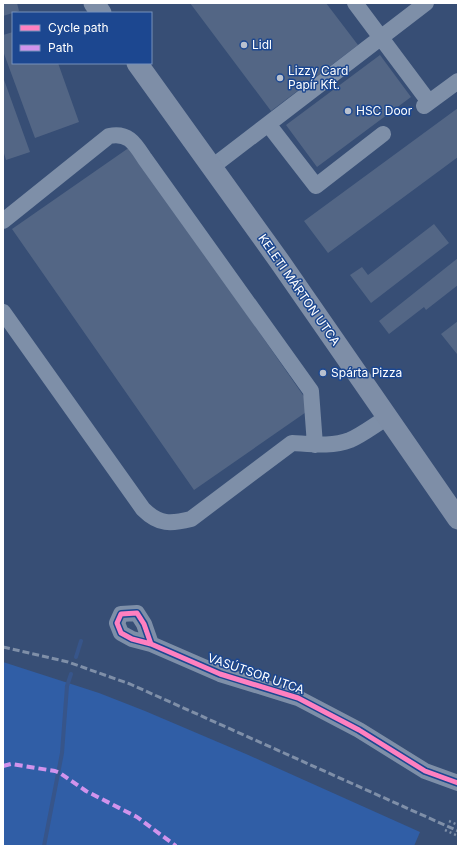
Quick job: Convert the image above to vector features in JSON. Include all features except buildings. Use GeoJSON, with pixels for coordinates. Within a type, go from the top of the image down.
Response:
{"type":"FeatureCollection","features":[{"type":"Feature","properties":{"kind":"main road"},"geometry":{"type":"LineString","coordinates":[[94,3],[100,12]]}},
{"type":"Feature","properties":{"kind":"main road","name":"KELETI MÁRTON UTCA"},"geometry":{"type":"LineString","coordinates":[[138,64],[280,262],[458,519]]}},
{"type":"Feature","properties":{"kind":"street"},"geometry":{"type":"LineString","coordinates":[[355,3],[427,104],[458,81]]}},
{"type":"Feature","properties":{"kind":"street"},"geometry":{"type":"LineString","coordinates":[[212,167],[426,3]]}},
{"type":"Feature","properties":{"kind":"street"},"geometry":{"type":"LineString","coordinates":[[268,124],[316,186],[384,134]]}},
{"type":"Feature","properties":{"kind":"street"},"geometry":{"type":"LineString","coordinates":[[3,221],[109,136],[116,135],[126,137],[132,141],[311,392],[315,444]]}},
{"type":"Feature","properties":{"kind":"street"},"geometry":{"type":"LineString","coordinates":[[3,312],[143,509],[151,517],[163,522],[176,523],[191,519],[292,443],[336,443],[351,440],[388,417]]}},
{"type":"Feature","properties":{"kind":"street","name":"VASÚTSOR UTCA"},"geometry":{"type":"LineString","coordinates":[[152,644],[220,674],[298,698],[359,730],[425,771],[458,783]]}},
{"type":"Feature","properties":{"kind":"path"},"geometry":{"type":"LineString","coordinates":[[449,821],[458,825]]}},
{"type":"Feature","properties":{"kind":"path"},"geometry":{"type":"LineString","coordinates":[[445,830],[458,836]]}},
{"type":"Feature","properties":{"kind":"shaded area"},"geometry":{"type":"Polygon","coordinates":[[[3,662],[99,693],[145,711],[246,754],[420,832],[414,846],[3,846],[3,662]]]}},
{"type":"Feature","properties":{"kind":"waterway"},"geometry":{"type":"LineString","coordinates":[[76,657],[81,641]]}},
{"type":"Feature","properties":{"kind":"waterway"},"geometry":{"type":"LineString","coordinates":[[44,846],[62,753],[67,686],[71,674]]}},
{"type":"Feature","properties":{"kind":"railway"},"geometry":{"type":"LineString","coordinates":[[3,647],[68,662],[130,684],[458,831]]}},
{"type":"Feature","properties":{"kind":"marked path"},"geometry":{"type":"LineString","coordinates":[[3,766],[11,764],[60,773],[86,791],[137,817],[176,846]]}},
{"type":"Feature","properties":{"kind":"cycle path"},"geometry":{"type":"LineString","coordinates":[[151,644],[144,624],[137,613],[121,614],[117,623],[121,633],[132,639],[151,644],[220,674],[298,698],[359,730],[425,771],[458,783]]}},
{"type":"Feature","properties":{"kind":"place","name":"Lidl"},"geometry":{"type":"Point","coordinates":[244,45]}},
{"type":"Feature","properties":{"kind":"place","name":"Lizzy Card Papír Kft."},"geometry":{"type":"Point","coordinates":[280,78]}},
{"type":"Feature","properties":{"kind":"place","name":"HSC Door"},"geometry":{"type":"Point","coordinates":[348,111]}},
{"type":"Feature","properties":{"kind":"place","name":"Spárta Pizza"},"geometry":{"type":"Point","coordinates":[323,373]}}]}
